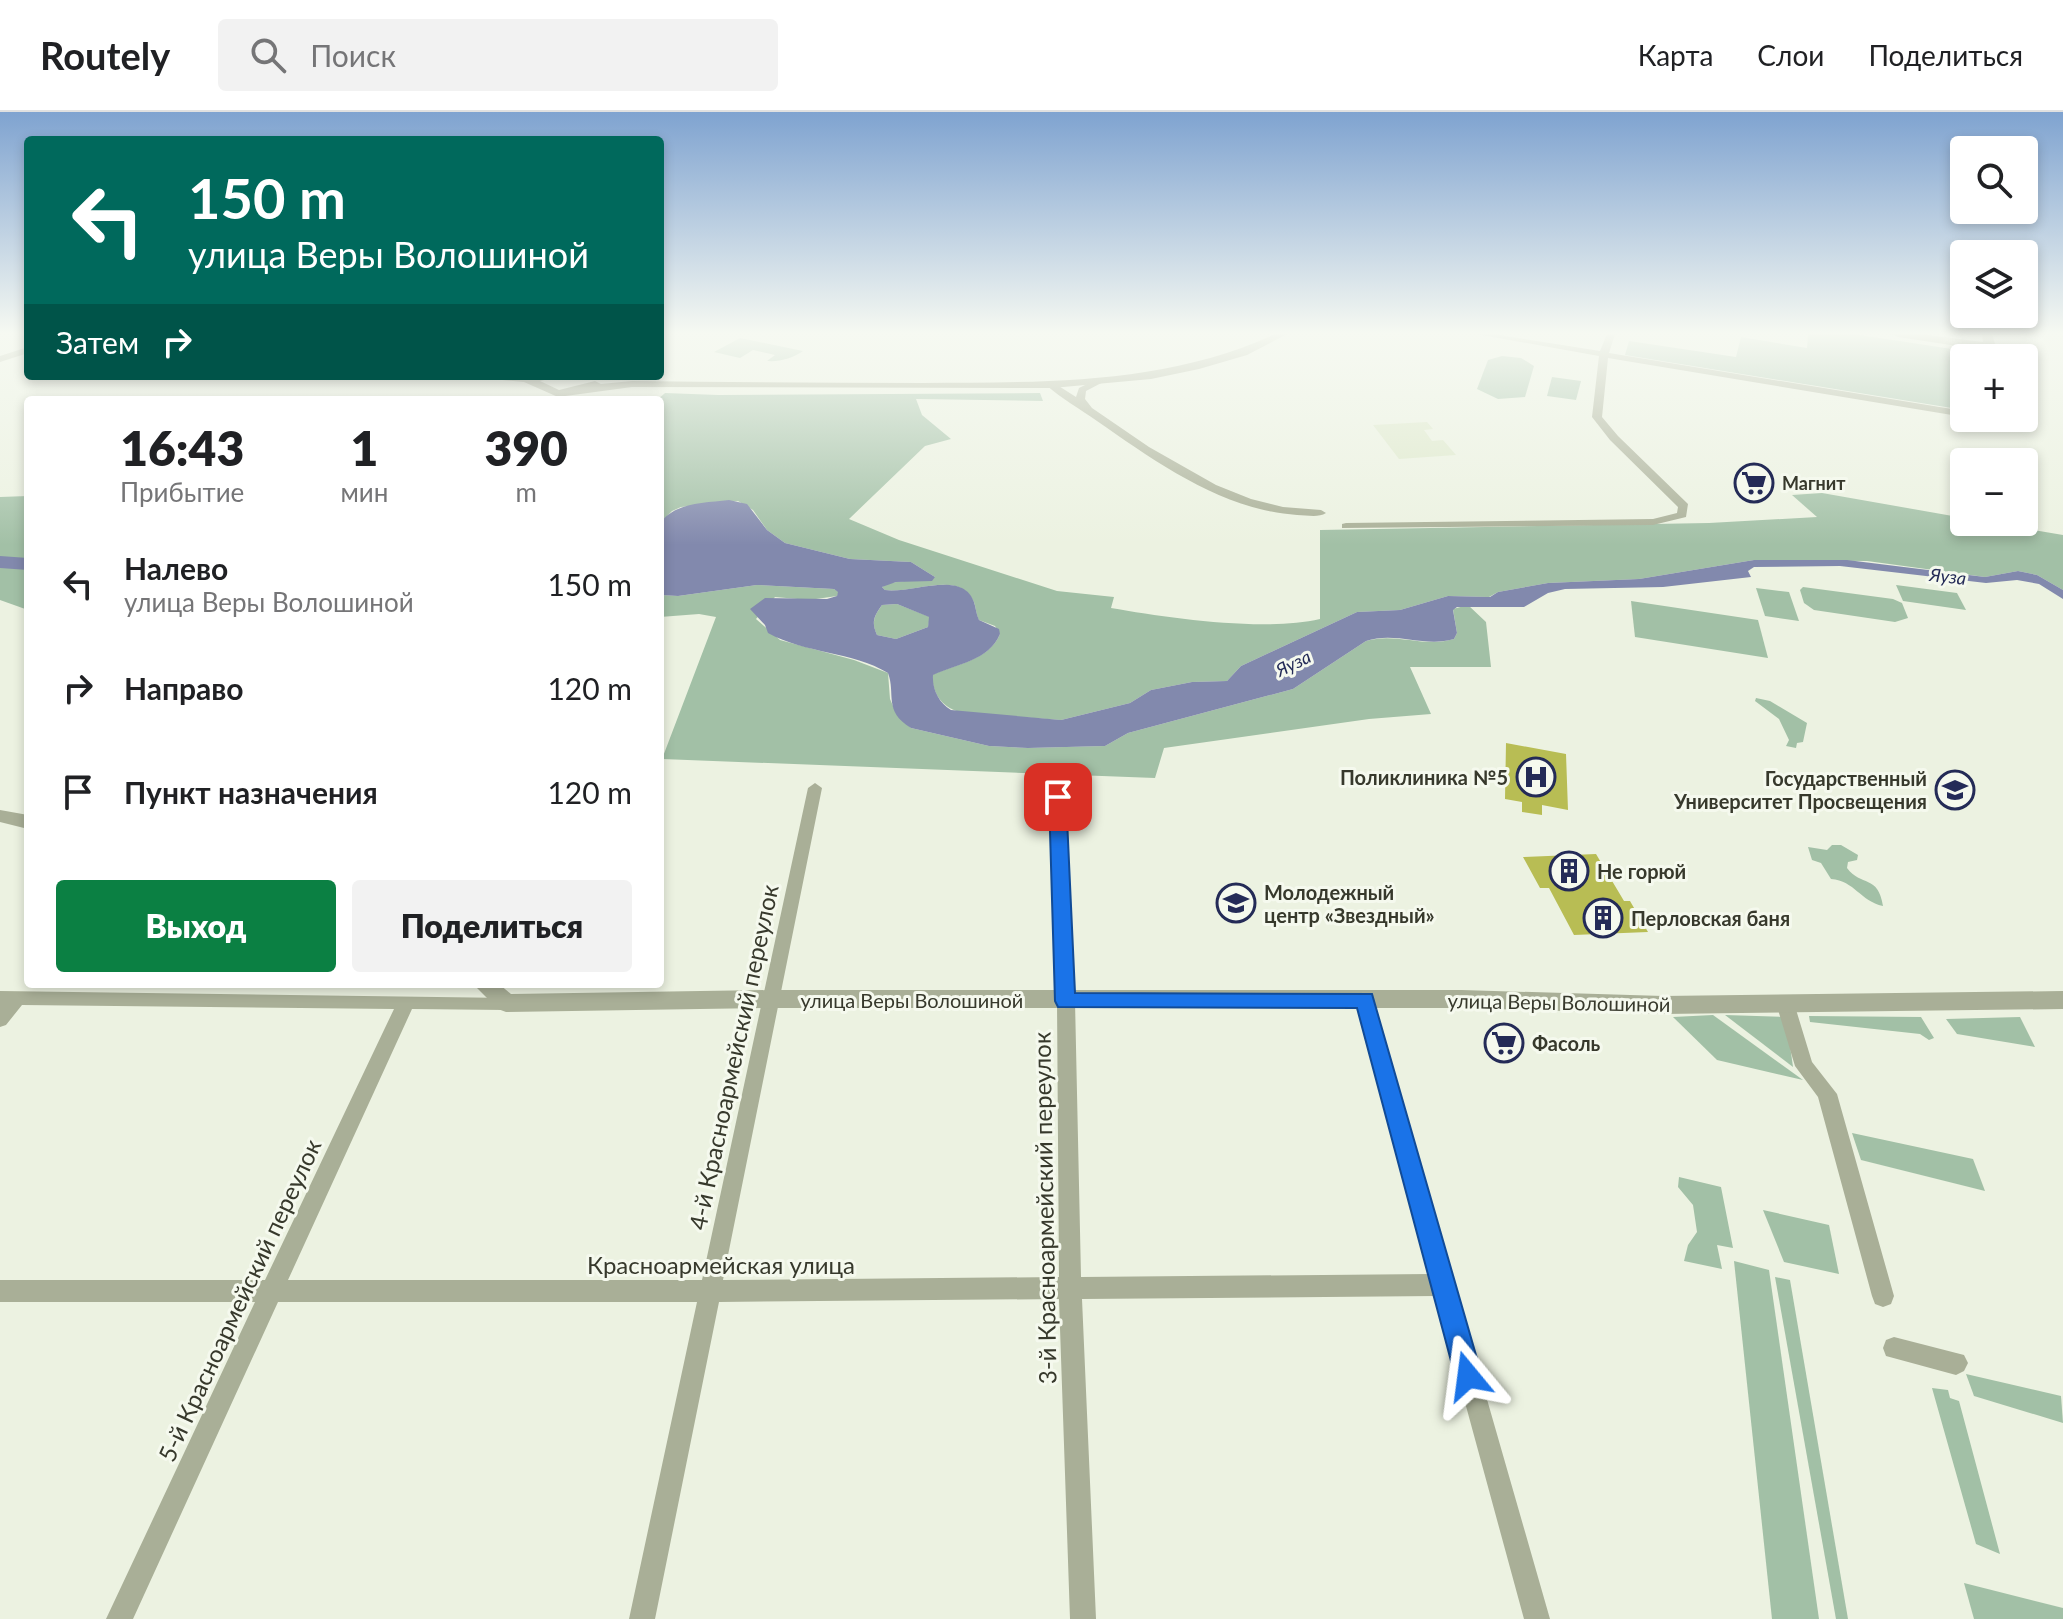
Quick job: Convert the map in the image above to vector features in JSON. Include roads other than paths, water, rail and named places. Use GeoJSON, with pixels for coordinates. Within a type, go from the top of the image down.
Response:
{"type":"FeatureCollection","features":[{"type":"Feature","properties":{"kind":"street"},"geometry":{"type":"LineString","coordinates":[[1081,404],[1218,490],[1277,510],[1321,513]]}},
{"type":"Feature","properties":{"kind":"street"},"geometry":{"type":"LineString","coordinates":[[1084,404],[1087,408]]}},
{"type":"Feature","properties":{"kind":"street"},"geometry":{"type":"LineString","coordinates":[[1346,526],[1660,522],[1682,515],[1684,506],[1599,421],[1597,404]]}},
{"type":"Feature","properties":{"kind":"street"},"geometry":{"type":"LineString","coordinates":[[1907,404],[1950,412]]}},
{"type":"Feature","properties":{"kind":"street","name":"4-й Красноармейский переулок"},"geometry":{"type":"LineString","coordinates":[[642,1619],[815,788]]}},
{"type":"Feature","properties":{"kind":"street","name":"3-й Красноармейский переулок"},"geometry":{"type":"LineString","coordinates":[[1058,797],[1066,1001],[1070,1287],[1083,1619]]}},
{"type":"Feature","properties":{"kind":"street"},"geometry":{"type":"LineString","coordinates":[[0,816],[24,821]]}},
{"type":"Feature","properties":{"kind":"street"},"geometry":{"type":"LineString","coordinates":[[489,988],[506,1003]]}},
{"type":"Feature","properties":{"kind":"street"},"geometry":{"type":"LineString","coordinates":[[0,1020],[8,998]]}},
{"type":"Feature","properties":{"kind":"street","name":"улица Веры Волошиной"},"geometry":{"type":"LineString","coordinates":[[8,998],[506,1003],[771,999],[1462,999],[1663,1005],[2063,1000]]}},
{"type":"Feature","properties":{"kind":"street"},"geometry":{"type":"LineString","coordinates":[[1365,1000],[1537,1619]]}},
{"type":"Feature","properties":{"kind":"street","name":"5-й Красноармейский переулок"},"geometry":{"type":"LineString","coordinates":[[119,1619],[406,1002]]}},
{"type":"Feature","properties":{"kind":"street"},"geometry":{"type":"LineString","coordinates":[[1785,1003],[1804,1066],[1827,1094],[1883,1296]]}},
{"type":"Feature","properties":{"kind":"street","name":"Красноармейская улица"},"geometry":{"type":"LineString","coordinates":[[0,1291],[711,1291],[1443,1285]]}},
{"type":"Feature","properties":{"kind":"street"},"geometry":{"type":"LineString","coordinates":[[1894,1348],[1956,1363]]}},
{"type":"Feature","properties":{"kind":"water"},"geometry":{"type":"Polygon","coordinates":[[[729,500],[747,504],[767,530],[785,543],[850,559],[911,562],[935,577],[932,581],[896,582],[882,587],[885,590],[948,585],[968,592],[979,620],[999,629],[1000,634],[980,656],[933,675],[940,700],[951,710],[1061,720],[1130,703],[1151,690],[1192,682],[1227,681],[1241,666],[1357,612],[1400,610],[1448,596],[1490,597],[1498,592],[1548,583],[1639,579],[1754,560],[1847,560],[1985,577],[2018,571],[2037,575],[2063,590],[2063,599],[2039,584],[2017,580],[1986,583],[1840,566],[1754,567],[1748,571],[1751,577],[1663,587],[1565,589],[1548,593],[1524,607],[1457,607],[1453,610],[1457,633],[1454,639],[1432,642],[1377,638],[1366,641],[1293,689],[1128,733],[1105,746],[989,746],[911,728],[902,722],[894,709],[888,673],[859,660],[783,640],[768,633],[750,609],[765,598],[827,599],[837,596],[838,592],[834,589],[757,585],[664,595],[664,519],[682,507],[729,500]],[[897,604],[882,605],[874,623],[877,635],[896,639],[928,627],[929,617],[897,604]]]}},
{"type":"Feature","properties":{"kind":"waterway","name":"Яуза"},"geometry":{"type":"LineString","coordinates":[[0,562],[24,564]]}},
{"type":"Feature","properties":{"kind":"place","name":"Магнит"},"geometry":{"type":"Point","coordinates":[1754,483]}},
{"type":"Feature","properties":{"kind":"place","name":"Поликлиника №5"},"geometry":{"type":"Point","coordinates":[1536,777]}},
{"type":"Feature","properties":{"kind":"place","name":"Государственный Университет Просвещения"},"geometry":{"type":"Point","coordinates":[1955,790]}},
{"type":"Feature","properties":{"kind":"place","name":"Не горюй"},"geometry":{"type":"Point","coordinates":[1569,871]}},
{"type":"Feature","properties":{"kind":"place","name":"Молодежный центр «Звездный»"},"geometry":{"type":"Point","coordinates":[1236,903]}},
{"type":"Feature","properties":{"kind":"place","name":"Перловская баня"},"geometry":{"type":"Point","coordinates":[1603,918]}},
{"type":"Feature","properties":{"kind":"place","name":"Фасоль"},"geometry":{"type":"Point","coordinates":[1504,1043]}}]}
